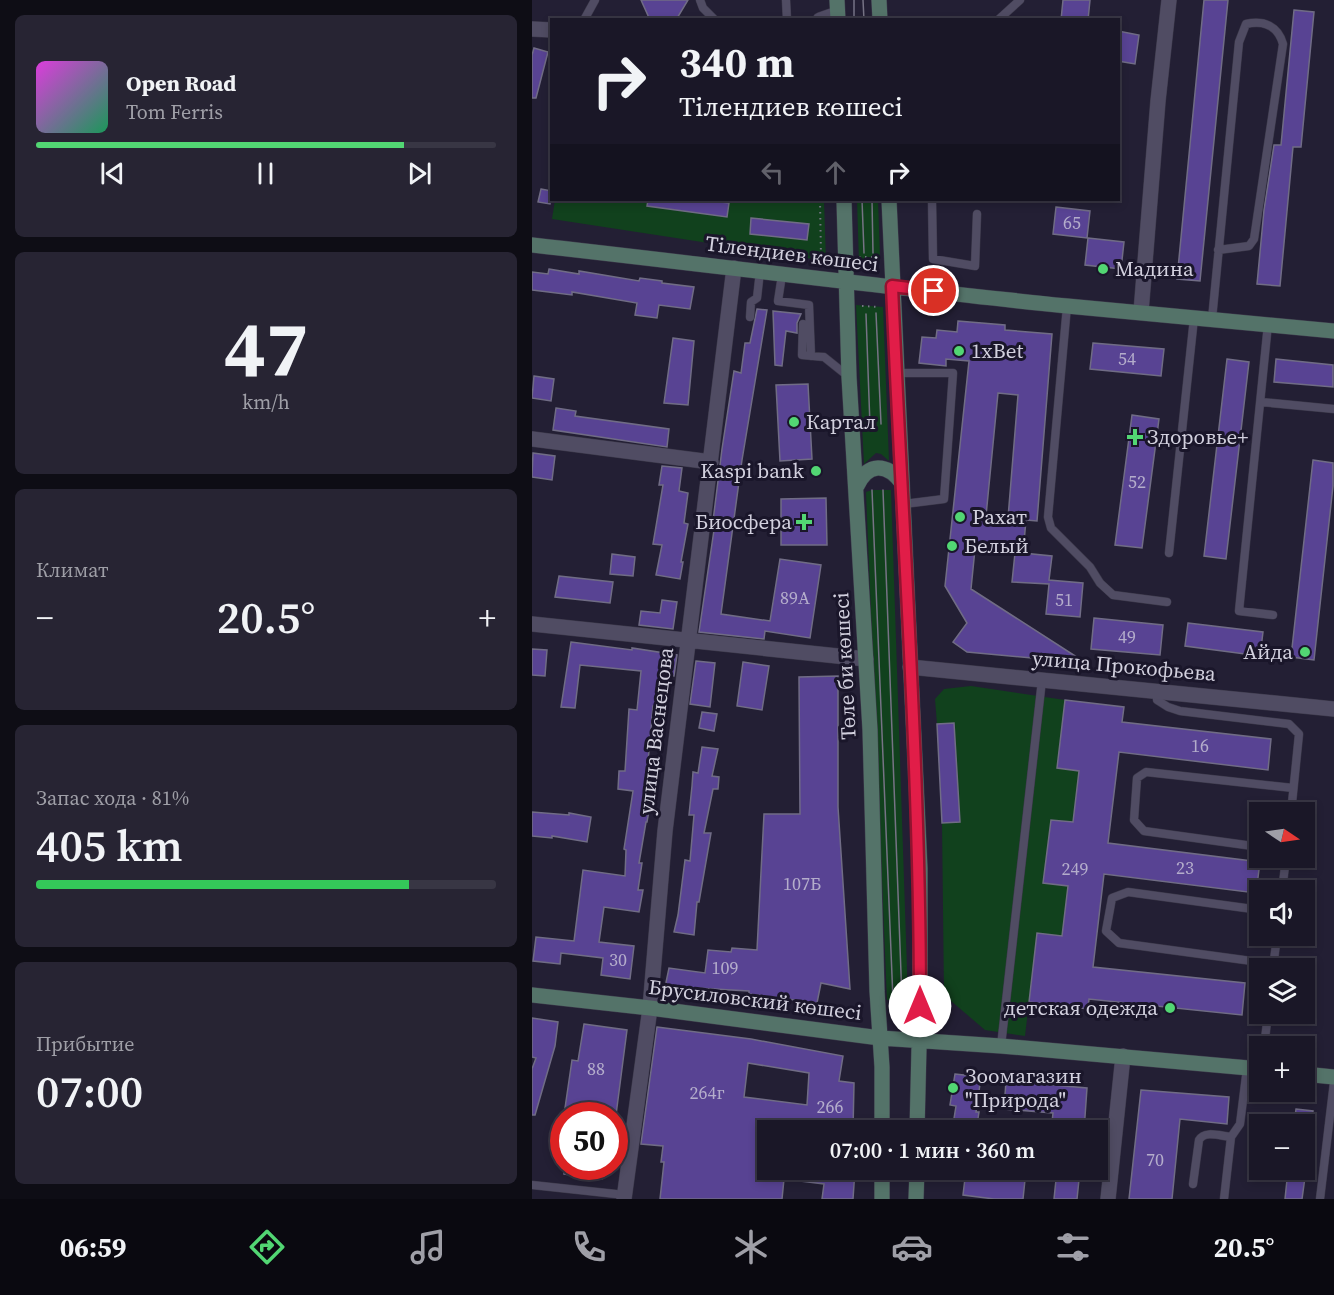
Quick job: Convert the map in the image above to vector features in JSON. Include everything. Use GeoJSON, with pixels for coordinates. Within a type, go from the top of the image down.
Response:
{"type":"FeatureCollection","features":[{"type":"Feature","properties":{"kind":"main road"},"geometry":{"type":"LineString","coordinates":[[879,0],[880,18]]}},
{"type":"Feature","properties":{"kind":"main road","name":"Төле би көшесі"},"geometry":{"type":"LineString","coordinates":[[844,201],[849,377],[870,741],[882,1120]]}},
{"type":"Feature","properties":{"kind":"main road"},"geometry":{"type":"LineString","coordinates":[[889,201],[920,868],[917,1120]]}},
{"type":"Feature","properties":{"kind":"main road","name":"Тілендиев көшесі"},"geometry":{"type":"LineString","coordinates":[[532,245],[1068,306],[1333,331]]}},
{"type":"Feature","properties":{"kind":"main road"},"geometry":{"type":"LineString","coordinates":[[857,486],[868,470],[877,468],[888,469],[895,473],[902,483]]}},
{"type":"Feature","properties":{"kind":"main road","name":"Брусиловский көшесі"},"geometry":{"type":"LineString","coordinates":[[532,995],[880,1038],[1123,1056],[1249,1069]]}},
{"type":"Feature","properties":{"kind":"main road"},"geometry":{"type":"LineString","coordinates":[[1315,1075],[1333,1077]]}},
{"type":"Feature","properties":{"kind":"main road"},"geometry":{"type":"LineString","coordinates":[[882,1180],[882,1199]]}},
{"type":"Feature","properties":{"kind":"main road"},"geometry":{"type":"LineString","coordinates":[[916,1199],[917,1180]]}},
{"type":"Feature","properties":{"kind":"street"},"geometry":{"type":"LineString","coordinates":[[1141,312],[1158,101],[1170,0]]}},
{"type":"Feature","properties":{"kind":"street"},"geometry":{"type":"LineString","coordinates":[[532,28],[550,30]]}},
{"type":"Feature","properties":{"kind":"street","name":"улица Васнецова"},"geometry":{"type":"LineString","coordinates":[[624,1197],[649,1008],[665,831],[734,268]]}},
{"type":"Feature","properties":{"kind":"street"},"geometry":{"type":"LineString","coordinates":[[532,439],[711,462]]}},
{"type":"Feature","properties":{"kind":"street"},"geometry":{"type":"LineString","coordinates":[[532,624],[866,659]]}},
{"type":"Feature","properties":{"kind":"street","name":"улица Прокофьева"},"geometry":{"type":"LineString","coordinates":[[910,667],[1333,709]]}},
{"type":"Feature","properties":{"kind":"street"},"geometry":{"type":"LineString","coordinates":[[1108,1199],[1123,1056]]}},
{"type":"Feature","properties":{"kind":"lane"},"geometry":{"type":"LineString","coordinates":[[585,18],[595,0]]}},
{"type":"Feature","properties":{"kind":"lane"},"geometry":{"type":"LineString","coordinates":[[700,0],[703,8],[713,18]]}},
{"type":"Feature","properties":{"kind":"lane"},"geometry":{"type":"LineString","coordinates":[[786,0],[787,18]]}},
{"type":"Feature","properties":{"kind":"lane"},"geometry":{"type":"LineString","coordinates":[[1000,18],[1020,0]]}},
{"type":"Feature","properties":{"kind":"lane"},"geometry":{"type":"LineString","coordinates":[[1212,319],[1218,250],[1239,42],[1246,24],[1256,22],[1270,26],[1280,34],[1283,44],[1254,239],[1249,246],[1218,250]]}},
{"type":"Feature","properties":{"kind":"lane"},"geometry":{"type":"LineString","coordinates":[[932,201],[933,259],[974,266],[977,214]]}},
{"type":"Feature","properties":{"kind":"lane"},"geometry":{"type":"LineString","coordinates":[[750,317],[751,302],[757,298],[760,271]]}},
{"type":"Feature","properties":{"kind":"lane"},"geometry":{"type":"LineString","coordinates":[[782,275],[778,301],[809,305],[811,356]]}},
{"type":"Feature","properties":{"kind":"lane"},"geometry":{"type":"LineString","coordinates":[[1068,306],[1048,517],[1051,528],[1090,567],[1100,583],[1113,595],[1167,602]]}},
{"type":"Feature","properties":{"kind":"lane"},"geometry":{"type":"LineString","coordinates":[[1169,553],[1194,318]]}},
{"type":"Feature","properties":{"kind":"lane"},"geometry":{"type":"LineString","coordinates":[[803,324],[802,355],[824,357],[849,377]]}},
{"type":"Feature","properties":{"kind":"lane"},"geometry":{"type":"LineString","coordinates":[[1268,324],[1239,610],[1273,615]]}},
{"type":"Feature","properties":{"kind":"lane"},"geometry":{"type":"LineString","coordinates":[[896,373],[953,372],[944,499],[904,504]]}},
{"type":"Feature","properties":{"kind":"lane"},"geometry":{"type":"LineString","coordinates":[[1261,402],[1333,409]]}},
{"type":"Feature","properties":{"kind":"lane"},"geometry":{"type":"LineString","coordinates":[[1001,1046],[1042,680]]}},
{"type":"Feature","properties":{"kind":"lane"},"geometry":{"type":"LineString","coordinates":[[1157,690],[1157,700],[1180,711],[1289,724],[1299,734],[1292,802]]}},
{"type":"Feature","properties":{"kind":"lane"},"geometry":{"type":"LineString","coordinates":[[1249,845],[1144,831],[1134,820],[1137,778],[1146,772],[1293,788]]}},
{"type":"Feature","properties":{"kind":"lane"},"geometry":{"type":"LineString","coordinates":[[1249,908],[1128,892],[1111,898],[1106,931],[1119,943],[1249,963]]}},
{"type":"Feature","properties":{"kind":"lane"},"geometry":{"type":"LineString","coordinates":[[1320,1199],[1333,1082]]}},
{"type":"Feature","properties":{"kind":"lane"},"geometry":{"type":"LineString","coordinates":[[1224,1199],[1231,1137],[1240,1124],[1249,1086]]}},
{"type":"Feature","properties":{"kind":"lane"},"geometry":{"type":"LineString","coordinates":[[1193,1184],[1201,1136],[1206,1134],[1231,1137]]}},
{"type":"Feature","properties":{"kind":"lane"},"geometry":{"type":"LineString","coordinates":[[532,1185],[624,1197]]}},
{"type":"Feature","properties":{"kind":"path"},"geometry":{"type":"LineString","coordinates":[[820,201],[821,257]]}},
{"type":"Feature","properties":{"kind":"path"},"geometry":{"type":"LineString","coordinates":[[859,257],[880,257]]}},
{"type":"Feature","properties":{"kind":"path"},"geometry":{"type":"LineString","coordinates":[[856,305],[883,308]]}},
{"type":"Feature","properties":{"kind":"path"},"geometry":{"type":"LineString","coordinates":[[889,1006],[908,1006]]}},
{"type":"Feature","properties":{"kind":"green space"},"geometry":{"type":"Polygon","coordinates":[[[555,201],[824,201],[826,261],[552,219],[555,201]]]}},
{"type":"Feature","properties":{"kind":"green space"},"geometry":{"type":"Polygon","coordinates":[[[857,201],[878,201],[879,262],[869,266],[859,262],[857,201]]]}},
{"type":"Feature","properties":{"kind":"green space"},"geometry":{"type":"Polygon","coordinates":[[[856,305],[883,307],[889,461],[876,453],[864,464],[856,305]]]}},
{"type":"Feature","properties":{"kind":"green space"},"geometry":{"type":"Polygon","coordinates":[[[891,490],[908,999],[887,1000],[866,492],[891,490]]]}},
{"type":"Feature","properties":{"kind":"green space"},"geometry":{"type":"Polygon","coordinates":[[[971,686],[1065,700],[1057,768],[1079,771],[1073,822],[1051,820],[1043,883],[1068,886],[1062,936],[1037,934],[1025,1036],[985,1030],[944,995],[942,823],[960,822],[954,723],[937,724],[935,699],[944,689],[971,686]]]}},
{"type":"Feature","properties":{"kind":"building"},"geometry":{"type":"Polygon","coordinates":[[[641,0],[688,0],[677,18],[649,18],[641,0]]]}},
{"type":"Feature","properties":{"kind":"building"},"geometry":{"type":"Polygon","coordinates":[[[1063,0],[1090,0],[1088,18],[1061,18],[1063,0]]]}},
{"type":"Feature","properties":{"kind":"building"},"geometry":{"type":"Polygon","coordinates":[[[1204,0],[1228,0],[1200,281],[1177,279],[1204,0]]]}},
{"type":"Feature","properties":{"kind":"building"},"geometry":{"type":"Polygon","coordinates":[[[1294,10],[1314,12],[1301,147],[1293,147],[1280,286],[1257,284],[1264,210],[1274,145],[1281,145],[1294,10]]]}},
{"type":"Feature","properties":{"kind":"building"},"geometry":{"type":"Polygon","coordinates":[[[1120,31],[1139,35],[1135,64],[1120,61],[1120,31]]]}},
{"type":"Feature","properties":{"kind":"building"},"geometry":{"type":"Polygon","coordinates":[[[534,48],[548,52],[536,98],[532,98],[532,55],[534,48]]]}},
{"type":"Feature","properties":{"kind":"building"},"geometry":{"type":"Polygon","coordinates":[[[541,189],[550,191],[550,204],[538,202],[541,189]]]}},
{"type":"Feature","properties":{"kind":"building"},"geometry":{"type":"Polygon","coordinates":[[[648,201],[729,203],[727,217],[647,206],[648,201]]]}},
{"type":"Feature","properties":{"kind":"building"},"geometry":{"type":"Polygon","coordinates":[[[1056,207],[1090,211],[1087,238],[1053,234],[1056,207]]]}},
{"type":"Feature","properties":{"kind":"building"},"geometry":{"type":"Polygon","coordinates":[[[751,218],[809,224],[807,240],[750,234],[751,218]]]}},
{"type":"Feature","properties":{"kind":"building"},"geometry":{"type":"Polygon","coordinates":[[[1088,238],[1124,242],[1121,269],[1085,265],[1088,238]]]}},
{"type":"Feature","properties":{"kind":"building"},"geometry":{"type":"Polygon","coordinates":[[[549,269],[579,274],[579,271],[639,281],[640,278],[694,287],[690,309],[659,305],[657,318],[635,315],[637,303],[572,292],[572,295],[532,290],[532,272],[548,274],[549,269]]]}},
{"type":"Feature","properties":{"kind":"building"},"geometry":{"type":"Polygon","coordinates":[[[757,309],[767,310],[742,460],[721,614],[770,621],[780,559],[821,565],[810,638],[765,631],[764,639],[699,632],[734,371],[741,373],[745,343],[750,343],[757,309]]]}},
{"type":"Feature","properties":{"kind":"building"},"geometry":{"type":"Polygon","coordinates":[[[773,311],[801,314],[797,323],[797,333],[786,331],[782,366],[775,365],[773,311]]]}},
{"type":"Feature","properties":{"kind":"building"},"geometry":{"type":"Polygon","coordinates":[[[958,321],[1005,325],[1005,330],[1052,334],[1037,521],[1026,520],[1023,553],[1052,556],[1049,580],[1083,583],[1080,617],[1046,614],[1049,584],[1012,582],[1015,553],[1019,553],[975,549],[971,589],[1086,663],[967,652],[953,642],[967,623],[945,586],[969,361],[946,359],[946,366],[919,363],[922,337],[936,338],[937,330],[957,332],[958,321]],[[998,393],[986,516],[1008,518],[1018,395],[998,393]]]}},
{"type":"Feature","properties":{"kind":"building"},"geometry":{"type":"Polygon","coordinates":[[[673,338],[694,341],[688,405],[664,403],[673,338]]]}},
{"type":"Feature","properties":{"kind":"building"},"geometry":{"type":"Polygon","coordinates":[[[1093,343],[1164,349],[1161,376],[1090,369],[1093,343]]]}},
{"type":"Feature","properties":{"kind":"building"},"geometry":{"type":"Polygon","coordinates":[[[1227,359],[1249,362],[1226,559],[1204,556],[1227,359]]]}},
{"type":"Feature","properties":{"kind":"building"},"geometry":{"type":"Polygon","coordinates":[[[1276,359],[1333,365],[1333,387],[1274,382],[1276,359]]]}},
{"type":"Feature","properties":{"kind":"building"},"geometry":{"type":"Polygon","coordinates":[[[534,376],[554,379],[551,401],[532,398],[534,376]]]}},
{"type":"Feature","properties":{"kind":"building","name":"Картал"},"geometry":{"type":"Polygon","coordinates":[[[808,384],[812,459],[780,461],[776,385],[808,384]]]}},
{"type":"Feature","properties":{"kind":"building"},"geometry":{"type":"Polygon","coordinates":[[[556,408],[576,411],[575,416],[669,429],[667,447],[553,430],[556,408]]]}},
{"type":"Feature","properties":{"kind":"building"},"geometry":{"type":"Polygon","coordinates":[[[1132,415],[1159,419],[1142,548],[1115,545],[1132,415]]]}},
{"type":"Feature","properties":{"kind":"building"},"geometry":{"type":"Polygon","coordinates":[[[533,453],[555,456],[552,480],[532,477],[533,453]]]}},
{"type":"Feature","properties":{"kind":"building"},"geometry":{"type":"Polygon","coordinates":[[[1313,460],[1333,463],[1333,486],[1314,660],[1291,657],[1313,460]]]}},
{"type":"Feature","properties":{"kind":"building"},"geometry":{"type":"Polygon","coordinates":[[[662,466],[682,468],[679,491],[688,493],[684,523],[688,524],[680,579],[656,575],[662,545],[653,544],[663,485],[659,485],[662,466]]]}},
{"type":"Feature","properties":{"kind":"building","name":"Биосфера"},"geometry":{"type":"Polygon","coordinates":[[[826,498],[827,545],[781,545],[781,499],[826,498]]]}},
{"type":"Feature","properties":{"kind":"building"},"geometry":{"type":"Polygon","coordinates":[[[612,554],[635,557],[633,576],[610,574],[612,554]]]}},
{"type":"Feature","properties":{"kind":"building"},"geometry":{"type":"Polygon","coordinates":[[[559,576],[613,582],[610,603],[555,597],[559,576]]]}},
{"type":"Feature","properties":{"kind":"building"},"geometry":{"type":"Polygon","coordinates":[[[662,600],[677,602],[673,629],[639,625],[641,611],[660,613],[662,600]]]}},
{"type":"Feature","properties":{"kind":"building"},"geometry":{"type":"Polygon","coordinates":[[[1094,618],[1163,625],[1160,655],[1091,649],[1094,618]]]}},
{"type":"Feature","properties":{"kind":"building"},"geometry":{"type":"Polygon","coordinates":[[[1188,623],[1263,632],[1260,656],[1185,646],[1188,623]]]}},
{"type":"Feature","properties":{"kind":"building"},"geometry":{"type":"Polygon","coordinates":[[[571,642],[677,655],[674,676],[666,675],[664,706],[653,706],[647,773],[656,774],[639,863],[642,863],[638,890],[643,890],[639,912],[604,907],[599,942],[634,946],[630,979],[601,975],[603,958],[561,953],[560,964],[533,961],[536,937],[574,941],[583,870],[625,876],[626,850],[624,849],[633,791],[618,789],[619,771],[625,771],[629,709],[637,710],[641,671],[580,665],[575,708],[561,707],[571,642]]]}},
{"type":"Feature","properties":{"kind":"building"},"geometry":{"type":"Polygon","coordinates":[[[532,649],[547,650],[545,676],[532,675],[532,649]]]}},
{"type":"Feature","properties":{"kind":"building"},"geometry":{"type":"Polygon","coordinates":[[[696,661],[715,663],[710,707],[690,704],[696,661]]]}},
{"type":"Feature","properties":{"kind":"building"},"geometry":{"type":"Polygon","coordinates":[[[743,662],[769,666],[762,710],[737,706],[743,662]]]}},
{"type":"Feature","properties":{"kind":"building"},"geometry":{"type":"Polygon","coordinates":[[[838,676],[838,807],[850,989],[821,983],[817,1003],[749,994],[749,991],[696,988],[695,991],[665,987],[669,968],[705,973],[708,950],[731,952],[732,948],[757,950],[764,814],[800,814],[799,677],[838,676]]]}},
{"type":"Feature","properties":{"kind":"building"},"geometry":{"type":"Polygon","coordinates":[[[1065,700],[1124,707],[1122,722],[1271,739],[1268,770],[1119,752],[1108,843],[1249,861],[1249,868],[1259,868],[1258,880],[1249,880],[1249,892],[1104,874],[1093,967],[1245,983],[1242,1015],[1089,999],[1088,1009],[1029,1002],[1037,933],[1062,936],[1068,886],[1043,883],[1051,820],[1073,822],[1079,771],[1057,768],[1065,700]]]}},
{"type":"Feature","properties":{"kind":"building"},"geometry":{"type":"Polygon","coordinates":[[[702,712],[717,714],[714,731],[699,728],[702,712]]]}},
{"type":"Feature","properties":{"kind":"building"},"geometry":{"type":"Polygon","coordinates":[[[954,723],[960,822],[942,823],[937,724],[954,723]]]}},
{"type":"Feature","properties":{"kind":"building"},"geometry":{"type":"Polygon","coordinates":[[[702,747],[718,749],[712,776],[719,777],[718,789],[713,789],[704,833],[711,833],[699,902],[697,902],[694,935],[674,932],[685,860],[690,861],[694,815],[689,815],[693,772],[698,773],[702,747]]]}},
{"type":"Feature","properties":{"kind":"building"},"geometry":{"type":"Polygon","coordinates":[[[532,812],[569,815],[569,813],[591,817],[587,842],[552,836],[552,838],[532,836],[532,812]]]}},
{"type":"Feature","properties":{"kind":"building"},"geometry":{"type":"Polygon","coordinates":[[[532,1018],[558,1022],[555,1046],[535,1115],[532,1115],[532,1069],[536,1058],[532,1057],[532,1018]]]}},
{"type":"Feature","properties":{"kind":"building"},"geometry":{"type":"Polygon","coordinates":[[[584,1024],[627,1030],[618,1102],[566,1102],[572,1060],[578,1061],[584,1024]]]}},
{"type":"Feature","properties":{"kind":"building"},"geometry":{"type":"Polygon","coordinates":[[[657,1027],[751,1039],[843,1056],[839,1081],[854,1083],[853,1120],[757,1120],[757,1180],[784,1180],[782,1199],[660,1199],[664,1162],[661,1162],[663,1146],[641,1144],[657,1027]],[[748,1063],[744,1097],[807,1105],[809,1073],[748,1063]]]}},
{"type":"Feature","properties":{"kind":"building"},"geometry":{"type":"Polygon","coordinates":[[[955,1074],[981,1077],[976,1112],[979,1112],[978,1120],[954,1120],[956,1106],[950,1105],[955,1074]]]}},
{"type":"Feature","properties":{"kind":"building"},"geometry":{"type":"Polygon","coordinates":[[[1006,1081],[1087,1088],[1085,1120],[1052,1120],[1053,1113],[1004,1109],[1006,1081]]]}},
{"type":"Feature","properties":{"kind":"building"},"geometry":{"type":"Polygon","coordinates":[[[1141,1090],[1229,1097],[1227,1124],[1180,1119],[1172,1199],[1129,1199],[1141,1090]]]}},
{"type":"Feature","properties":{"kind":"building"},"geometry":{"type":"Polygon","coordinates":[[[1296,1109],[1313,1111],[1313,1114],[1295,1114],[1296,1109]]]}},
{"type":"Feature","properties":{"kind":"building"},"geometry":{"type":"Polygon","coordinates":[[[792,1180],[854,1180],[853,1199],[822,1199],[824,1184],[792,1180]]]}},
{"type":"Feature","properties":{"kind":"building"},"geometry":{"type":"Polygon","coordinates":[[[965,1180],[1025,1180],[1023,1199],[994,1199],[963,1195],[965,1180]]]}},
{"type":"Feature","properties":{"kind":"building"},"geometry":{"type":"Polygon","coordinates":[[[1056,1180],[1079,1180],[1077,1199],[1054,1199],[1056,1180]]]}},
{"type":"Feature","properties":{"kind":"building"},"geometry":{"type":"Polygon","coordinates":[[[1287,1180],[1305,1180],[1302,1199],[1285,1199],[1287,1180]]]}},
{"type":"Feature","properties":{"kind":"tram line"},"geometry":{"type":"LineString","coordinates":[[854,0],[854,18]]}},
{"type":"Feature","properties":{"kind":"tram line"},"geometry":{"type":"LineString","coordinates":[[863,0],[864,18]]}},
{"type":"Feature","properties":{"kind":"tram line"},"geometry":{"type":"LineString","coordinates":[[862,201],[864,253]]}},
{"type":"Feature","properties":{"kind":"tram line"},"geometry":{"type":"LineString","coordinates":[[872,201],[873,253]]}},
{"type":"Feature","properties":{"kind":"tram line"},"geometry":{"type":"LineString","coordinates":[[876,313],[881,424]]}},
{"type":"Feature","properties":{"kind":"tram line"},"geometry":{"type":"LineString","coordinates":[[866,314],[870,426]]}},
{"type":"Feature","properties":{"kind":"tram line"},"geometry":{"type":"LineString","coordinates":[[872,490],[893,1000]]}},
{"type":"Feature","properties":{"kind":"tram line"},"geometry":{"type":"LineString","coordinates":[[883,490],[902,1000]]}},
{"type":"Feature","properties":{"kind":"place","name":"Мадина"},"geometry":{"type":"Point","coordinates":[1103,269]}},
{"type":"Feature","properties":{"kind":"place","name":"1xBet"},"geometry":{"type":"Point","coordinates":[959,351]}},
{"type":"Feature","properties":{"kind":"place","name":"Картал"},"geometry":{"type":"Point","coordinates":[794,422]}},
{"type":"Feature","properties":{"kind":"place","name":"Здоровье+"},"geometry":{"type":"Point","coordinates":[1135,437]}},
{"type":"Feature","properties":{"kind":"place","name":"Kaspi bank"},"geometry":{"type":"Point","coordinates":[816,471]}},
{"type":"Feature","properties":{"kind":"place","name":"Рахат"},"geometry":{"type":"Point","coordinates":[960,517]}},
{"type":"Feature","properties":{"kind":"place","name":"Биосфера"},"geometry":{"type":"Point","coordinates":[804,522]}},
{"type":"Feature","properties":{"kind":"place","name":"Белый"},"geometry":{"type":"Point","coordinates":[952,546]}},
{"type":"Feature","properties":{"kind":"place","name":"Айда"},"geometry":{"type":"Point","coordinates":[1305,652]}},
{"type":"Feature","properties":{"kind":"place","name":"детская одежда"},"geometry":{"type":"Point","coordinates":[1170,1008]}},
{"type":"Feature","properties":{"kind":"place","name":"Зоомагазин \"Природа\""},"geometry":{"type":"Point","coordinates":[953,1088]}},
{"type":"Feature","properties":{"kind":"route"},"geometry":{"type":"LineString","coordinates":[[920,1006],[920,868],[892,286],[934,291]]}}]}
